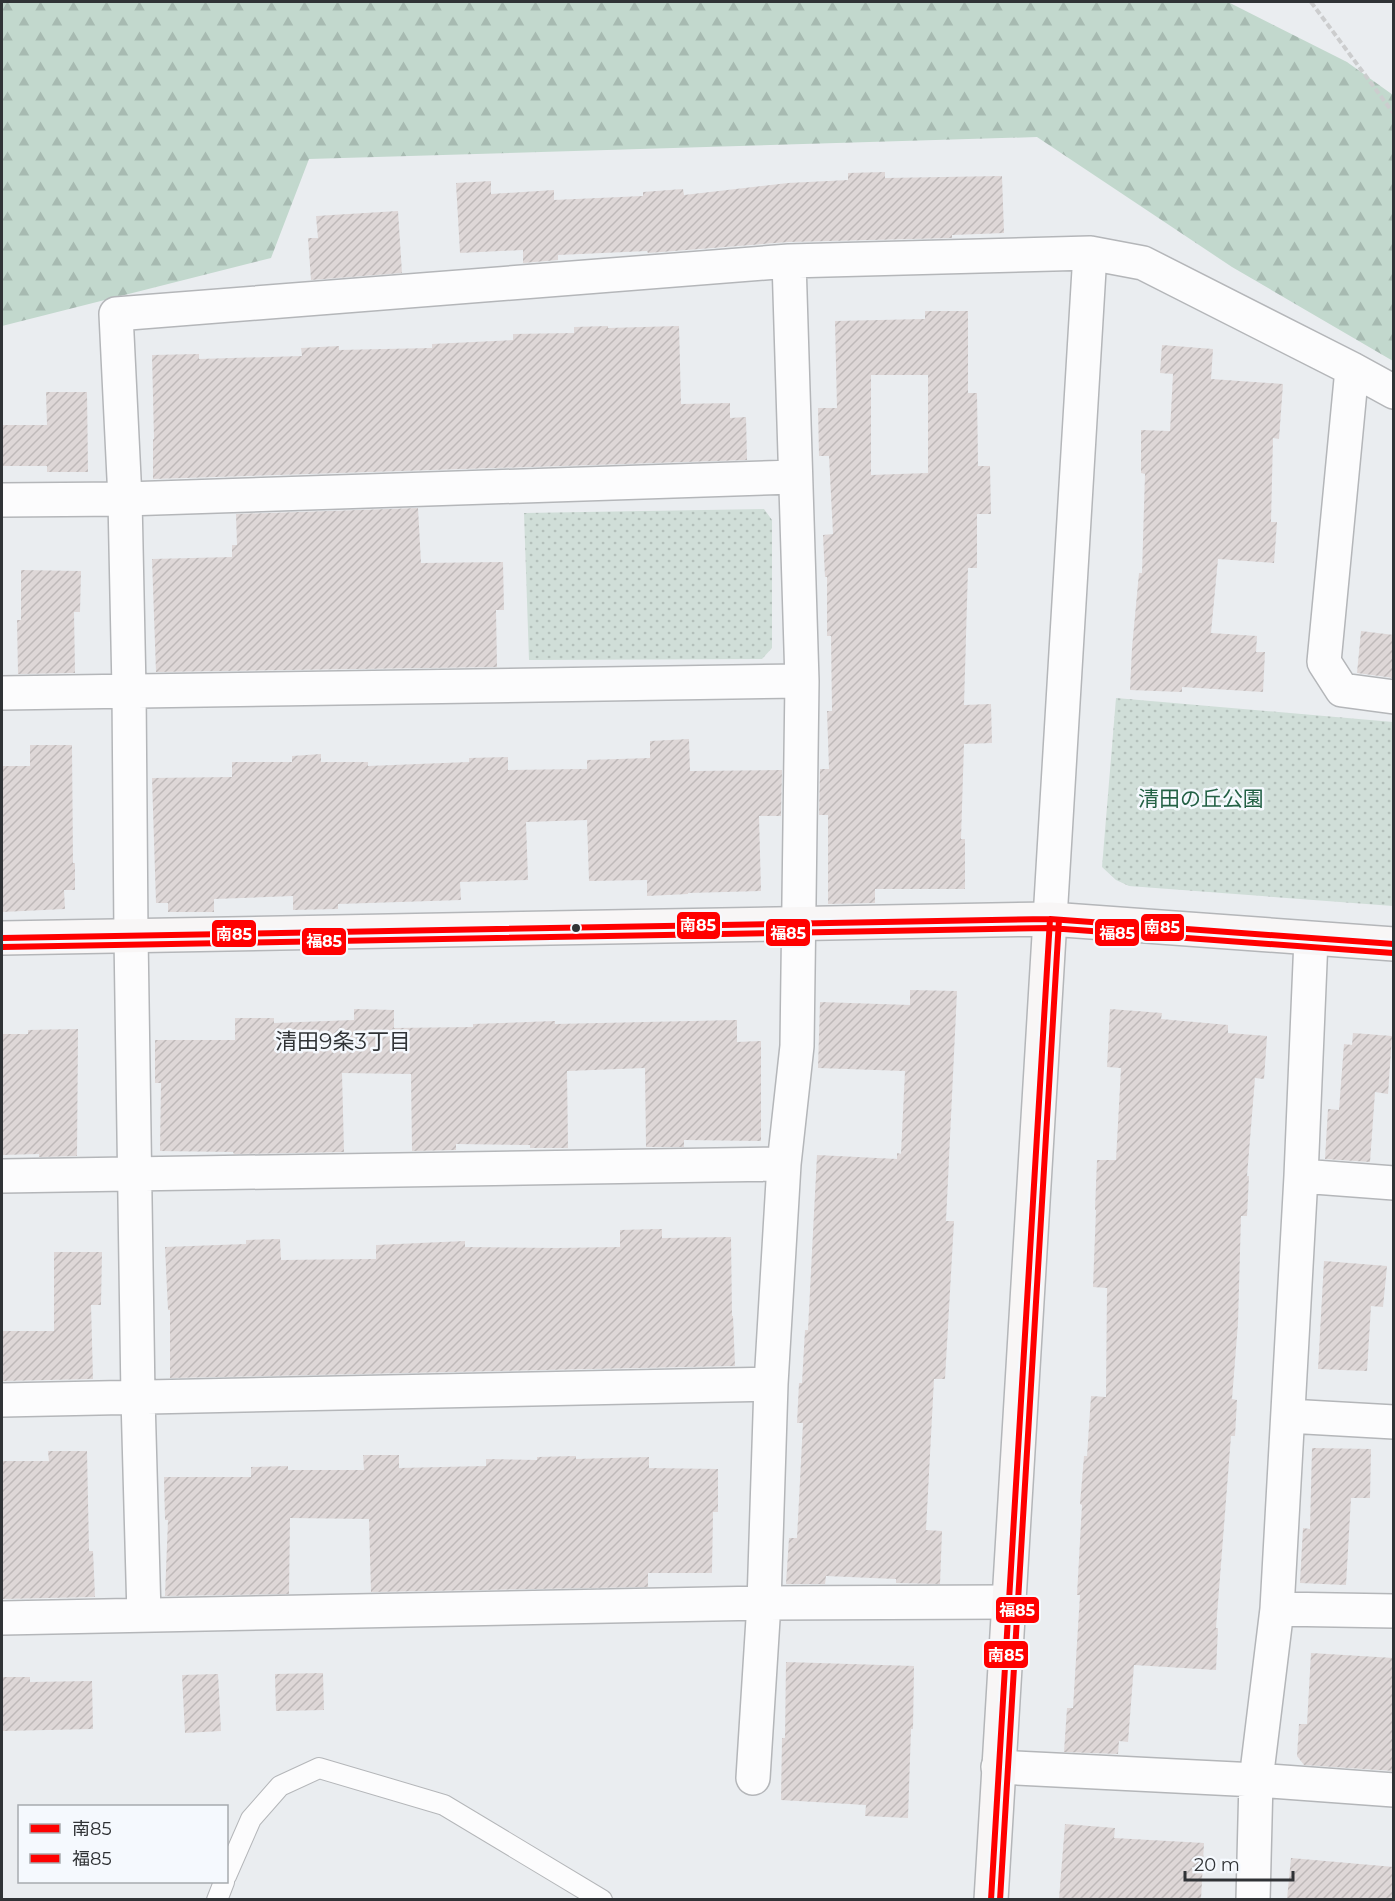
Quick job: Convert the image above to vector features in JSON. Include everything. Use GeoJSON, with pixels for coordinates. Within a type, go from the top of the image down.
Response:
{"type":"FeatureCollection","features":[{"type":"Feature","properties":{"kind":"street"},"geometry":{"type":"LineString","coordinates":[[991,1899],[1090,253]]}},
{"type":"Feature","properties":{"kind":"street"},"geometry":{"type":"LineString","coordinates":[[144,1615],[138,1398],[125,499],[116,314],[789,261],[1090,253],[1143,263],[1394,392]]}},
{"type":"Feature","properties":{"kind":"street"},"geometry":{"type":"LineString","coordinates":[[753,1778],[764,1603],[771,1384],[784,1164],[797,1046],[802,681],[789,261]]}},
{"type":"Feature","properties":{"kind":"street"},"geometry":{"type":"LineString","coordinates":[[1352,369],[1324,662],[1342,690],[1394,697]]}},
{"type":"Feature","properties":{"kind":"street"},"geometry":{"type":"LineString","coordinates":[[2,500],[125,499],[795,477]]}},
{"type":"Feature","properties":{"kind":"street"},"geometry":{"type":"LineString","coordinates":[[2,693],[802,681]]}},
{"type":"Feature","properties":{"kind":"street"},"geometry":{"type":"LineString","coordinates":[[2,938],[1050,919],[1394,944]]}},
{"type":"Feature","properties":{"kind":"street"},"geometry":{"type":"LineString","coordinates":[[1253,1899],[1256,1780],[1277,1610],[1301,1176],[1311,939]]}},
{"type":"Feature","properties":{"kind":"street"},"geometry":{"type":"LineString","coordinates":[[2,1176],[784,1164]]}},
{"type":"Feature","properties":{"kind":"street"},"geometry":{"type":"LineString","coordinates":[[1301,1176],[1394,1183]]}},
{"type":"Feature","properties":{"kind":"street"},"geometry":{"type":"LineString","coordinates":[[2,1400],[771,1384]]}},
{"type":"Feature","properties":{"kind":"street"},"geometry":{"type":"LineString","coordinates":[[1288,1416],[1394,1422]]}},
{"type":"Feature","properties":{"kind":"street"},"geometry":{"type":"LineString","coordinates":[[2,1618],[764,1603],[1008,1602]]}},
{"type":"Feature","properties":{"kind":"street"},"geometry":{"type":"LineString","coordinates":[[1277,1610],[1394,1611]]}},
{"type":"Feature","properties":{"kind":"street"},"geometry":{"type":"LineString","coordinates":[[998,1767],[1256,1780],[1394,1790]]}},
{"type":"Feature","properties":{"kind":"lane"},"geometry":{"type":"LineString","coordinates":[[228,1871],[251,1819],[280,1786],[319,1768],[444,1805],[603,1899]]}},
{"type":"Feature","properties":{"kind":"lane"},"geometry":{"type":"LineString","coordinates":[[217,1899],[223,1883]]}},
{"type":"Feature","properties":{"kind":"path"},"geometry":{"type":"LineString","coordinates":[[1311,2],[1394,114]]}},
{"type":"Feature","properties":{"kind":"green space"},"geometry":{"type":"Polygon","coordinates":[[[2,2],[1228,2],[1347,62],[1393,95],[1393,361],[1232,267],[1037,137],[309,159],[271,258],[2,326],[2,2]]]}},
{"type":"Feature","properties":{"kind":"green space"},"geometry":{"type":"Polygon","coordinates":[[[764,509],[772,520],[772,648],[762,659],[529,660],[524,513],[764,509]]]}},
{"type":"Feature","properties":{"kind":"green space","name":"清田の丘公園"},"geometry":{"type":"Polygon","coordinates":[[[1116,698],[1393,722],[1393,906],[1129,886],[1116,880],[1102,867],[1116,698]]]}},
{"type":"Feature","properties":{"kind":"building"},"geometry":{"type":"Polygon","coordinates":[[[885,172],[885,178],[1002,176],[1004,233],[952,235],[952,238],[789,242],[648,253],[647,251],[558,255],[558,260],[523,263],[523,250],[460,253],[456,183],[491,181],[491,194],[554,190],[554,200],[643,196],[643,192],[683,189],[684,195],[788,183],[848,180],[848,173],[885,172]]]}},
{"type":"Feature","properties":{"kind":"building"},"geometry":{"type":"Polygon","coordinates":[[[398,211],[402,273],[311,280],[308,238],[318,238],[316,216],[398,211]]]}},
{"type":"Feature","properties":{"kind":"building"},"geometry":{"type":"Polygon","coordinates":[[[925,311],[968,311],[968,393],[977,393],[978,466],[990,466],[991,514],[977,514],[977,568],[968,568],[964,705],[991,704],[992,743],[964,744],[961,839],[965,839],[965,889],[875,889],[875,903],[828,904],[828,815],[819,815],[820,769],[829,769],[827,711],[832,711],[831,636],[827,636],[827,577],[825,577],[823,535],[833,534],[829,456],[819,456],[818,408],[837,408],[835,321],[925,319],[925,311]],[[871,375],[871,475],[928,473],[928,375],[871,375]]]}},
{"type":"Feature","properties":{"kind":"building"},"geometry":{"type":"Polygon","coordinates":[[[608,326],[608,328],[679,326],[681,404],[730,403],[730,418],[746,417],[747,460],[153,479],[152,355],[199,354],[199,359],[302,356],[301,348],[339,346],[339,350],[432,348],[432,344],[513,340],[513,334],[574,333],[574,327],[608,326]]]}},
{"type":"Feature","properties":{"kind":"building"},"geometry":{"type":"Polygon","coordinates":[[[1162,345],[1213,349],[1211,379],[1283,384],[1279,439],[1273,438],[1271,522],[1277,522],[1274,563],[1218,559],[1211,633],[1257,636],[1256,652],[1265,652],[1263,692],[1182,687],[1182,692],[1130,690],[1139,573],[1142,573],[1145,474],[1141,473],[1141,430],[1170,431],[1173,374],[1160,373],[1162,345]]]}},
{"type":"Feature","properties":{"kind":"building"},"geometry":{"type":"Polygon","coordinates":[[[46,392],[87,392],[88,472],[47,472],[47,466],[2,466],[2,425],[47,425],[46,392]]]}},
{"type":"Feature","properties":{"kind":"building"},"geometry":{"type":"Polygon","coordinates":[[[418,508],[421,563],[503,562],[504,610],[496,610],[497,667],[156,672],[152,559],[232,557],[232,545],[237,545],[236,514],[418,508]]]}},
{"type":"Feature","properties":{"kind":"building"},"geometry":{"type":"Polygon","coordinates":[[[21,570],[81,571],[80,612],[74,612],[75,673],[18,674],[17,620],[21,620],[21,570]]]}},
{"type":"Feature","properties":{"kind":"building"},"geometry":{"type":"Polygon","coordinates":[[[1361,631],[1394,635],[1394,678],[1357,673],[1361,631]]]}},
{"type":"Feature","properties":{"kind":"building"},"geometry":{"type":"Polygon","coordinates":[[[689,739],[690,771],[782,770],[781,816],[759,816],[761,891],[647,896],[647,880],[589,881],[587,820],[526,822],[528,880],[460,882],[461,900],[338,904],[338,909],[293,910],[293,896],[214,899],[214,912],[168,912],[168,903],[156,903],[152,778],[232,777],[232,762],[292,762],[292,756],[321,754],[321,762],[368,762],[368,766],[469,762],[469,758],[508,757],[508,770],[587,769],[587,760],[650,758],[650,741],[689,739]]]}},
{"type":"Feature","properties":{"kind":"building"},"geometry":{"type":"Polygon","coordinates":[[[30,745],[72,745],[75,890],[64,890],[65,909],[2,912],[2,766],[30,766],[30,745]]]}},
{"type":"Feature","properties":{"kind":"building"},"geometry":{"type":"Polygon","coordinates":[[[910,990],[957,991],[946,1221],[954,1221],[945,1379],[934,1379],[926,1530],[942,1531],[940,1584],[896,1583],[896,1579],[826,1576],[825,1584],[786,1584],[789,1538],[797,1538],[803,1423],[797,1423],[799,1383],[802,1383],[805,1330],[808,1330],[817,1155],[897,1159],[897,1153],[901,1154],[905,1071],[818,1068],[820,1002],[910,1005],[910,990]]]}},
{"type":"Feature","properties":{"kind":"building"},"geometry":{"type":"Polygon","coordinates":[[[354,1009],[394,1010],[394,1028],[473,1027],[473,1024],[555,1021],[555,1024],[737,1020],[737,1042],[761,1041],[761,1141],[684,1140],[684,1147],[646,1147],[645,1068],[567,1071],[568,1148],[456,1144],[456,1150],[412,1151],[411,1074],[342,1073],[344,1152],[234,1154],[233,1152],[160,1151],[161,1083],[155,1083],[155,1040],[235,1040],[235,1018],[274,1018],[274,1023],[354,1020],[354,1009]]]}},
{"type":"Feature","properties":{"kind":"building"},"geometry":{"type":"Polygon","coordinates":[[[1110,1009],[1162,1013],[1161,1019],[1228,1025],[1228,1033],[1267,1036],[1264,1079],[1255,1078],[1247,1176],[1249,1176],[1247,1216],[1241,1216],[1238,1323],[1232,1399],[1237,1400],[1235,1436],[1231,1436],[1216,1628],[1218,1628],[1216,1670],[1134,1665],[1128,1742],[1119,1741],[1118,1754],[1064,1752],[1067,1708],[1073,1708],[1080,1595],[1077,1595],[1082,1505],[1080,1504],[1084,1456],[1087,1456],[1091,1396],[1106,1397],[1107,1288],[1093,1287],[1097,1160],[1116,1160],[1121,1068],[1107,1067],[1110,1009]]]}},
{"type":"Feature","properties":{"kind":"building"},"geometry":{"type":"Polygon","coordinates":[[[78,1029],[77,1156],[2,1155],[2,1034],[28,1034],[28,1030],[78,1029]]]}},
{"type":"Feature","properties":{"kind":"building"},"geometry":{"type":"Polygon","coordinates":[[[1353,1033],[1392,1036],[1388,1094],[1375,1092],[1370,1162],[1325,1159],[1328,1109],[1339,1110],[1344,1044],[1352,1045],[1353,1033]]]}},
{"type":"Feature","properties":{"kind":"building"},"geometry":{"type":"Polygon","coordinates":[[[662,1229],[662,1238],[731,1237],[735,1366],[170,1378],[170,1310],[168,1310],[165,1247],[246,1244],[246,1240],[280,1239],[281,1260],[376,1259],[376,1245],[465,1241],[465,1247],[620,1247],[620,1230],[662,1229]]]}},
{"type":"Feature","properties":{"kind":"building"},"geometry":{"type":"Polygon","coordinates":[[[54,1252],[102,1252],[101,1305],[91,1305],[93,1379],[2,1381],[2,1331],[54,1331],[54,1252]]]}},
{"type":"Feature","properties":{"kind":"building"},"geometry":{"type":"Polygon","coordinates":[[[1324,1261],[1387,1266],[1383,1307],[1371,1306],[1367,1371],[1318,1369],[1324,1261]]]}},
{"type":"Feature","properties":{"kind":"building"},"geometry":{"type":"Polygon","coordinates":[[[1312,1448],[1371,1449],[1370,1498],[1351,1498],[1346,1585],[1300,1583],[1303,1528],[1310,1529],[1312,1448]]]}},
{"type":"Feature","properties":{"kind":"building"},"geometry":{"type":"Polygon","coordinates":[[[48,1451],[87,1451],[89,1551],[93,1551],[95,1597],[2,1599],[2,1461],[49,1461],[48,1451]]]}},
{"type":"Feature","properties":{"kind":"building"},"geometry":{"type":"Polygon","coordinates":[[[363,1455],[399,1455],[399,1468],[486,1466],[486,1459],[537,1460],[537,1457],[576,1456],[576,1459],[649,1457],[649,1468],[718,1469],[718,1512],[713,1512],[712,1573],[648,1573],[648,1587],[371,1592],[369,1519],[290,1518],[289,1594],[165,1596],[168,1520],[165,1520],[164,1477],[251,1477],[251,1467],[288,1466],[288,1470],[364,1470],[363,1455]]]}},
{"type":"Feature","properties":{"kind":"building"},"geometry":{"type":"Polygon","coordinates":[[[1311,1653],[1394,1658],[1394,1771],[1304,1765],[1297,1756],[1299,1724],[1307,1724],[1311,1653]]]}},
{"type":"Feature","properties":{"kind":"building"},"geometry":{"type":"Polygon","coordinates":[[[786,1662],[914,1666],[908,1818],[865,1816],[866,1805],[781,1800],[786,1662]]]}},
{"type":"Feature","properties":{"kind":"building"},"geometry":{"type":"Polygon","coordinates":[[[323,1673],[324,1710],[276,1711],[275,1674],[323,1673]]]}},
{"type":"Feature","properties":{"kind":"building"},"geometry":{"type":"Polygon","coordinates":[[[218,1674],[221,1731],[185,1733],[182,1675],[218,1674]]]}},
{"type":"Feature","properties":{"kind":"building"},"geometry":{"type":"Polygon","coordinates":[[[2,1677],[30,1677],[30,1682],[92,1681],[93,1729],[2,1731],[2,1677]]]}},
{"type":"Feature","properties":{"kind":"building"},"geometry":{"type":"Polygon","coordinates":[[[1065,1824],[1115,1828],[1114,1838],[1204,1843],[1201,1899],[1059,1899],[1065,1824]]]}},
{"type":"Feature","properties":{"kind":"building"},"geometry":{"type":"Polygon","coordinates":[[[1291,1858],[1394,1867],[1394,1899],[1287,1899],[1291,1858]]]}},
{"type":"Feature","properties":{"kind":"transit line","name":"南85"},"geometry":{"type":"LineString","coordinates":[[2,938],[1050,919],[1394,944]]}},
{"type":"Feature","properties":{"kind":"transit line","name":"南85"},"geometry":{"type":"LineString","coordinates":[[991,1900],[1050,919]]}},
{"type":"Feature","properties":{"kind":"transit line","name":"福85"},"geometry":{"type":"LineString","coordinates":[[1000,1900],[1059,920]]}},
{"type":"Feature","properties":{"kind":"transit line","name":"福85"},"geometry":{"type":"LineString","coordinates":[[2,947],[1050,928],[1393,953]]}},
{"type":"Feature","properties":{"kind":"district","name":"清田9条3丁目"},"geometry":{"type":"Point","coordinates":[343,1041]}}]}
